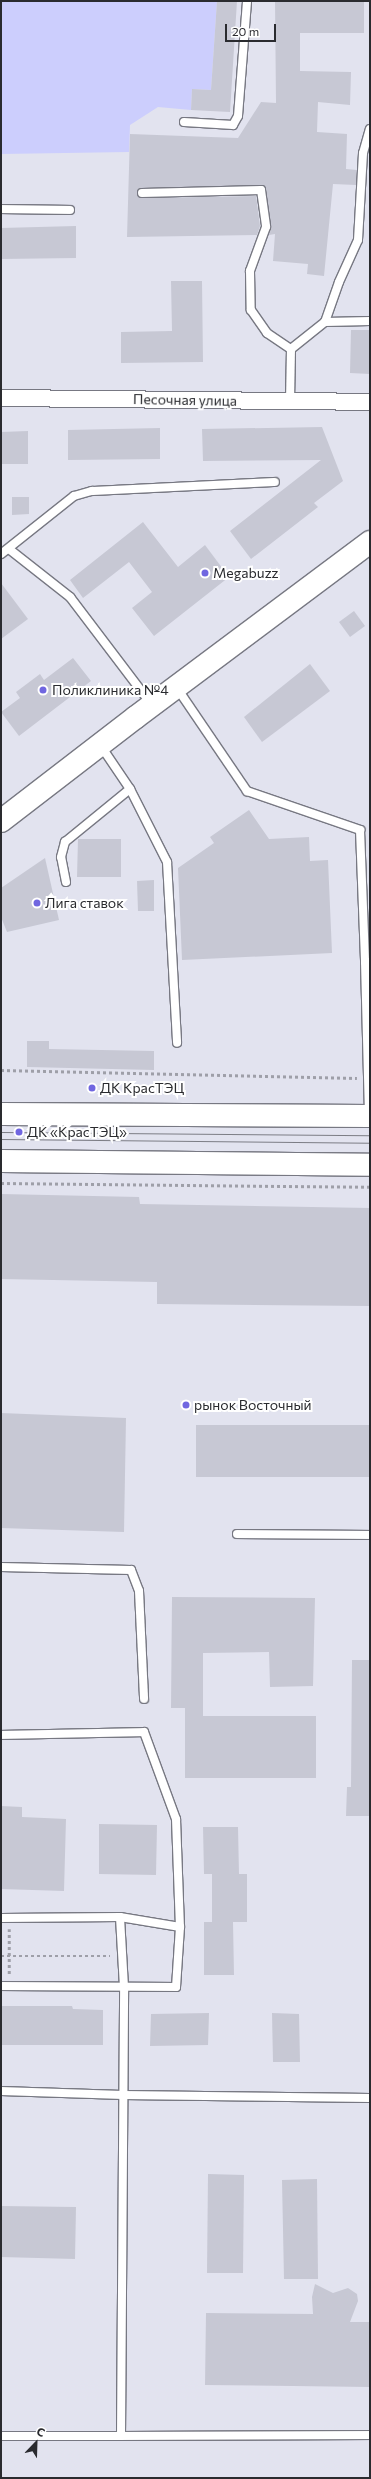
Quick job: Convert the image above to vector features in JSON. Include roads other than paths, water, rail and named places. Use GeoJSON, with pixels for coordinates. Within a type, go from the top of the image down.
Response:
{"type":"FeatureCollection","features":[{"type":"Feature","properties":{"kind":"main road"},"geometry":{"type":"LineString","coordinates":[[1,821],[152,705],[370,542]]}},
{"type":"Feature","properties":{"kind":"main road"},"geometry":{"type":"LineString","coordinates":[[1,1114],[370,1116]]}},
{"type":"Feature","properties":{"kind":"main road"},"geometry":{"type":"LineString","coordinates":[[1,1161],[370,1165]]}},
{"type":"Feature","properties":{"kind":"street","name":"Песочная улица"},"geometry":{"type":"LineString","coordinates":[[1,398],[370,402]]}},
{"type":"Feature","properties":{"kind":"lane"},"geometry":{"type":"LineString","coordinates":[[184,122],[233,125],[238,116],[247,1]]}},
{"type":"Feature","properties":{"kind":"lane"},"geometry":{"type":"LineString","coordinates":[[291,349],[325,322],[339,282],[358,240],[364,152],[370,129]]}},
{"type":"Feature","properties":{"kind":"lane"},"geometry":{"type":"LineString","coordinates":[[142,192],[261,190],[266,227],[250,271],[251,310],[267,333],[291,349]]}},
{"type":"Feature","properties":{"kind":"lane"},"geometry":{"type":"LineString","coordinates":[[1,209],[70,210]]}},
{"type":"Feature","properties":{"kind":"lane"},"geometry":{"type":"LineString","coordinates":[[325,322],[370,321]]}},
{"type":"Feature","properties":{"kind":"lane"},"geometry":{"type":"LineString","coordinates":[[290,401],[291,349]]}},
{"type":"Feature","properties":{"kind":"lane"},"geometry":{"type":"LineString","coordinates":[[1,554],[74,496],[92,491],[275,482]]}},
{"type":"Feature","properties":{"kind":"lane"},"geometry":{"type":"LineString","coordinates":[[9,549],[70,597],[152,705]]}},
{"type":"Feature","properties":{"kind":"lane"},"geometry":{"type":"LineString","coordinates":[[177,687],[247,790],[360,830],[367,922],[370,1116]]}},
{"type":"Feature","properties":{"kind":"lane"},"geometry":{"type":"LineString","coordinates":[[100,745],[130,789],[167,862],[177,1043]]}},
{"type":"Feature","properties":{"kind":"lane"},"geometry":{"type":"LineString","coordinates":[[66,882],[61,856],[65,842],[130,789]]}},
{"type":"Feature","properties":{"kind":"lane"},"geometry":{"type":"LineString","coordinates":[[237,1534],[370,1535]]}},
{"type":"Feature","properties":{"kind":"lane"},"geometry":{"type":"LineString","coordinates":[[1,1567],[131,1570],[139,1591],[144,1699]]}},
{"type":"Feature","properties":{"kind":"lane"},"geometry":{"type":"LineString","coordinates":[[1,1735],[144,1732],[176,1819],[180,1927],[176,1988],[5,1986]]}},
{"type":"Feature","properties":{"kind":"lane"},"geometry":{"type":"LineString","coordinates":[[5,1918],[120,1917],[180,1927]]}},
{"type":"Feature","properties":{"kind":"lane"},"geometry":{"type":"LineString","coordinates":[[120,1917],[121,1956],[124,1987],[121,2436]]}},
{"type":"Feature","properties":{"kind":"lane"},"geometry":{"type":"LineString","coordinates":[[1,2091],[123,2095],[370,2098]]}},
{"type":"Feature","properties":{"kind":"lane"},"geometry":{"type":"LineString","coordinates":[[1,2436],[370,2435]]}},
{"type":"Feature","properties":{"kind":"tram line"},"geometry":{"type":"LineString","coordinates":[[1,1132],[370,1135]]}},
{"type":"Feature","properties":{"kind":"tram line"},"geometry":{"type":"LineString","coordinates":[[1,1139],[370,1143]]}},
{"type":"Feature","properties":{"kind":"place","name":"Megabuzz"},"geometry":{"type":"Point","coordinates":[205,573]}},
{"type":"Feature","properties":{"kind":"place","name":"Поликлиника №4"},"geometry":{"type":"Point","coordinates":[43,690]}},
{"type":"Feature","properties":{"kind":"place","name":"Лига ставок"},"geometry":{"type":"Point","coordinates":[37,903]}},
{"type":"Feature","properties":{"kind":"place","name":"ДК КрасТЭЦ"},"geometry":{"type":"Point","coordinates":[92,1088]}},
{"type":"Feature","properties":{"kind":"place","name":"ДК «КрасТЭЦ»"},"geometry":{"type":"Point","coordinates":[19,1132]}},
{"type":"Feature","properties":{"kind":"place","name":"рынок Восточный"},"geometry":{"type":"Point","coordinates":[186,1405]}}]}
